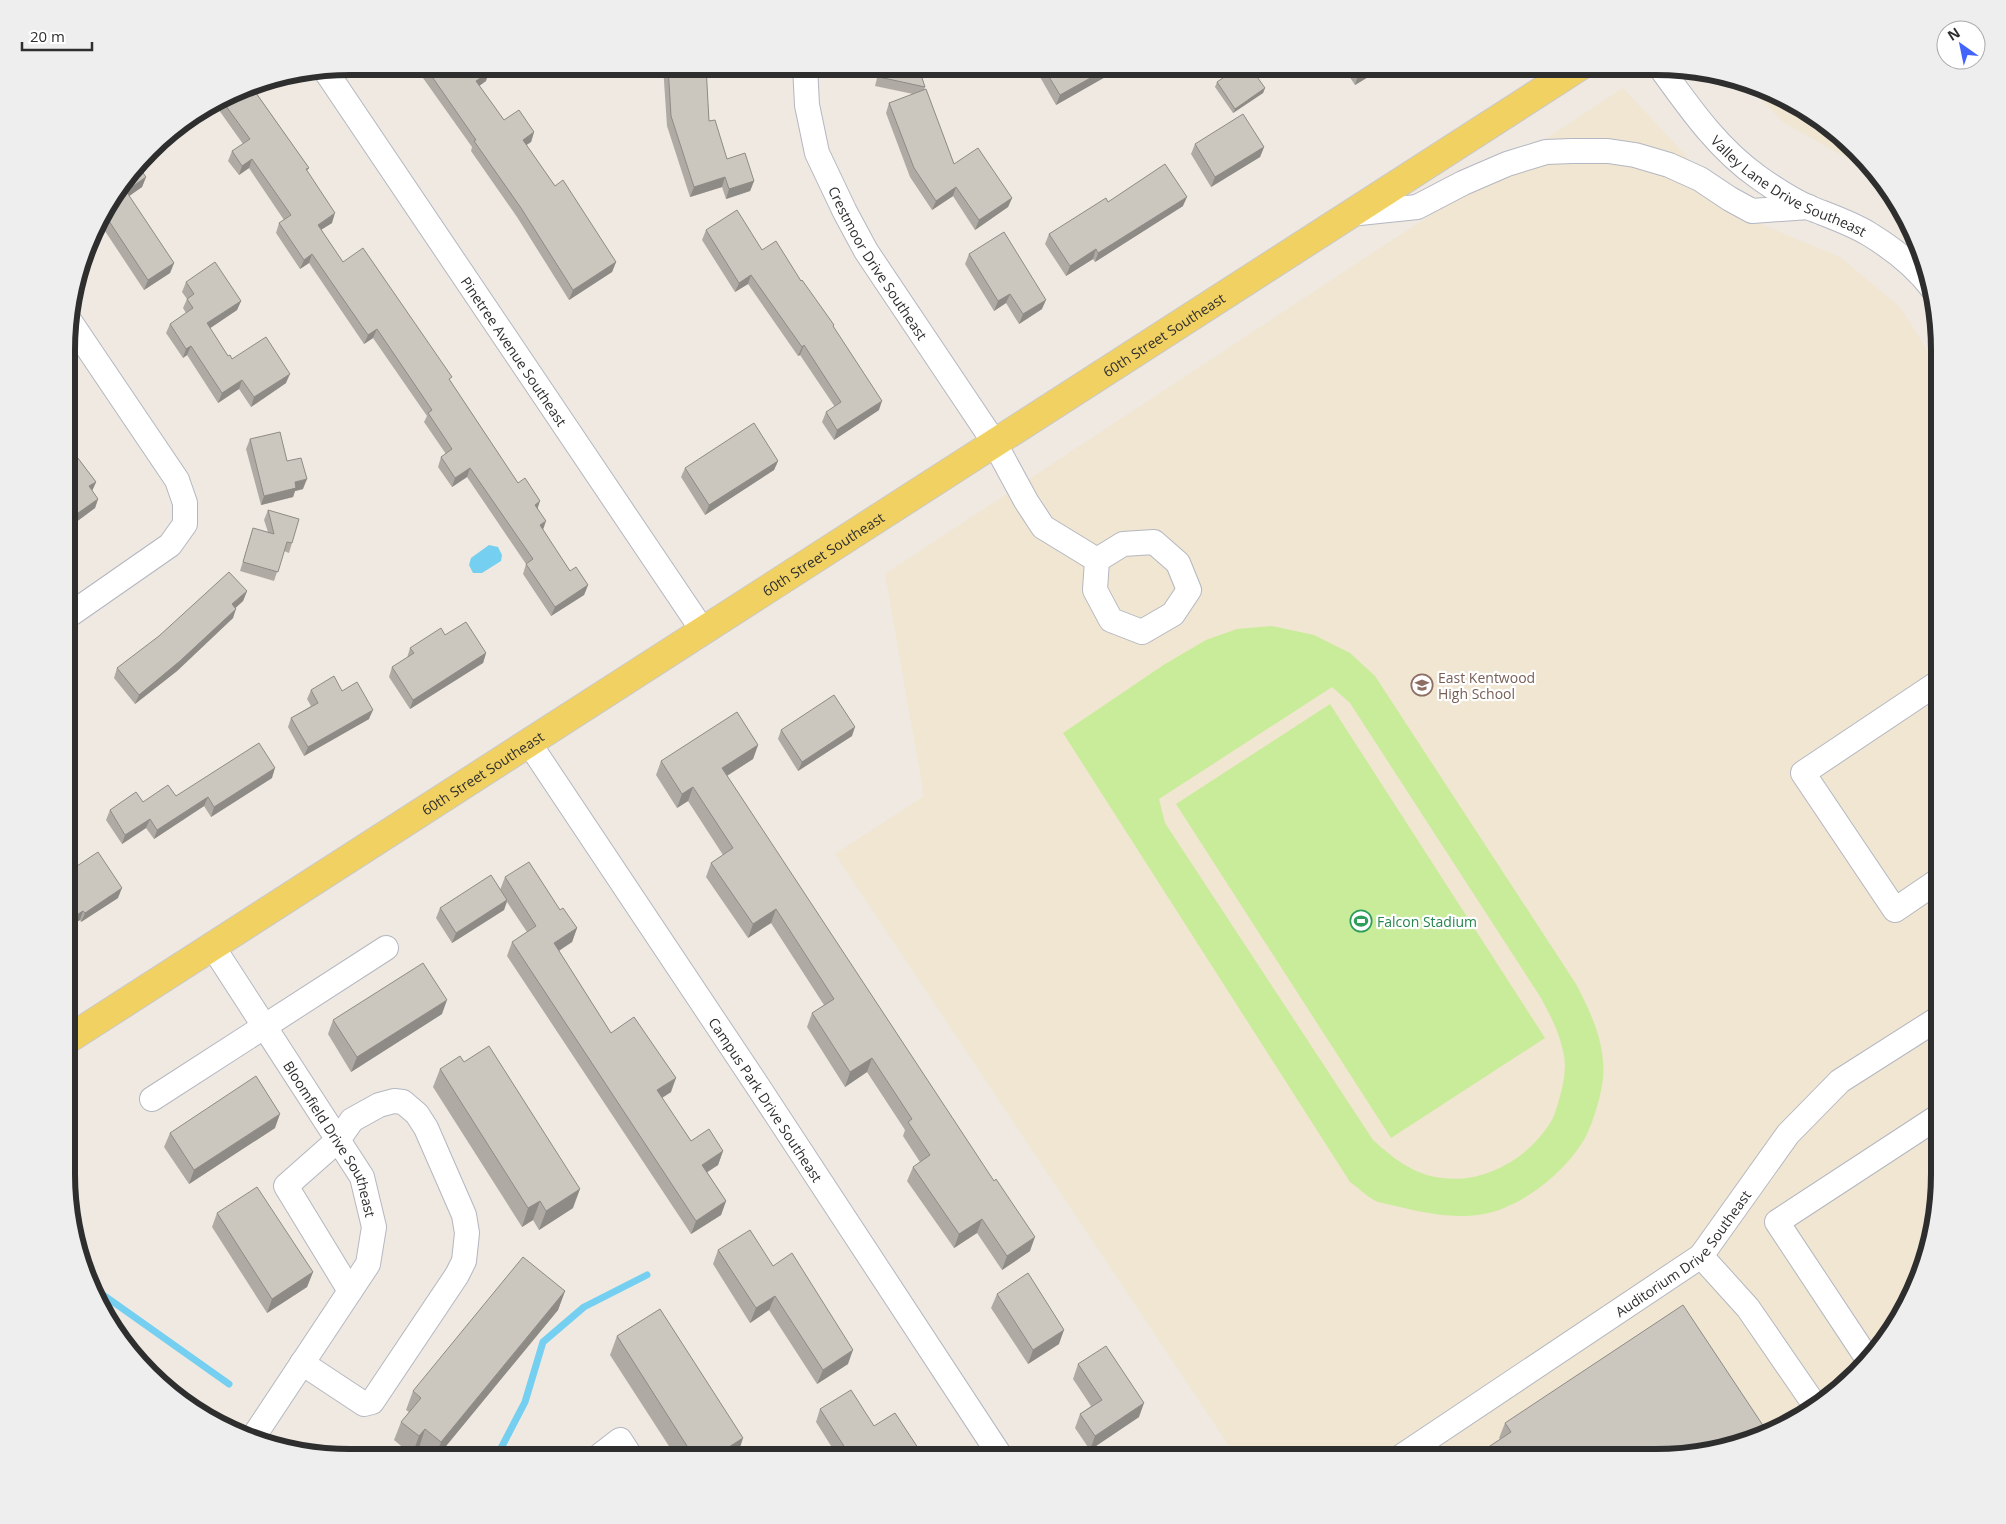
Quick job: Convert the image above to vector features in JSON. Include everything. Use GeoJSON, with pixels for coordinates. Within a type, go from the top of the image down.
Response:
{"type":"FeatureCollection","features":[{"type":"Feature","properties":{"kind":"main road","name":"60th Street Southeast"},"geometry":{"type":"LineString","coordinates":[[75,1035],[1567,75]]}},
{"type":"Feature","properties":{"kind":"street","name":"Crestmoor Drive Southeast"},"geometry":{"type":"LineString","coordinates":[[805,75],[807,104],[817,153],[845,212],[890,288],[994,442],[1026,502],[1043,527],[1097,560]]}},
{"type":"Feature","properties":{"kind":"street","name":"Pinetree Avenue Southeast"},"geometry":{"type":"LineString","coordinates":[[329,76],[703,631]]}},
{"type":"Feature","properties":{"kind":"street","name":"Valley Lane Drive Southeast"},"geometry":{"type":"LineString","coordinates":[[1666,76],[1700,122],[1728,153],[1758,177],[1809,207],[1827,213],[1869,234],[1920,273]]}},
{"type":"Feature","properties":{"kind":"street"},"geometry":{"type":"LineString","coordinates":[[1350,214],[1417,207],[1463,183],[1507,164],[1546,152],[1572,151],[1608,151],[1635,155],[1668,165],[1700,179],[1752,211],[1809,207]]}},
{"type":"Feature","properties":{"kind":"street"},"geometry":{"type":"LineString","coordinates":[[75,611],[170,545],[185,524],[185,503],[177,480],[76,330]]}},
{"type":"Feature","properties":{"kind":"street"},"geometry":{"type":"LineString","coordinates":[[1931,688],[1803,773],[1895,910],[1931,885]]}},
{"type":"Feature","properties":{"kind":"street","name":"Campus Park Drive Southeast"},"geometry":{"type":"LineString","coordinates":[[529,742],[755,1082],[995,1449]]}},
{"type":"Feature","properties":{"kind":"street","name":"Bloomfield Drive Southeast"},"geometry":{"type":"LineString","coordinates":[[213,947],[362,1177],[374,1226],[368,1264],[256,1432]]}},
{"type":"Feature","properties":{"kind":"street"},"geometry":{"type":"LineString","coordinates":[[152,1099],[265,1028],[386,948]]}},
{"type":"Feature","properties":{"kind":"street","name":"Auditorium Drive Southeast"},"geometry":{"type":"LineString","coordinates":[[1412,1449],[1701,1256],[1788,1134],[1840,1081],[1931,1023]]}},
{"type":"Feature","properties":{"kind":"street"},"geometry":{"type":"LineString","coordinates":[[302,1363],[364,1404],[372,1402],[457,1275],[464,1261],[467,1233],[464,1215],[426,1128],[417,1114],[403,1102],[394,1101],[379,1105],[352,1120],[338,1140],[286,1186],[350,1291]]}},
{"type":"Feature","properties":{"kind":"street"},"geometry":{"type":"LineString","coordinates":[[1864,1354],[1777,1222],[1931,1121]]}},
{"type":"Feature","properties":{"kind":"street"},"geometry":{"type":"LineString","coordinates":[[1701,1256],[1748,1308],[1812,1401]]}},
{"type":"Feature","properties":{"kind":"street"},"geometry":{"type":"LineString","coordinates":[[608,1449],[620,1440],[626,1449]]}},
{"type":"Feature","properties":{"kind":"shaded area","name":"East Kentwood High School"},"geometry":{"type":"Polygon","coordinates":[[[1623,88],[1679,148],[1734,213],[1840,257],[1900,307],[1931,356],[1931,1174],[1929,1210],[1922,1245],[1903,1296],[1885,1327],[1851,1369],[1809,1403],[1778,1421],[1745,1434],[1710,1444],[1656,1449],[1231,1449],[835,854],[924,796],[885,574],[1623,88]]]}},
{"type":"Feature","properties":{"kind":"shaded area"},"geometry":{"type":"Polygon","coordinates":[[[1757,94],[1778,103],[1809,121],[1851,155],[1860,165],[1783,122],[1757,94]]]}},
{"type":"Feature","properties":{"kind":"green space"},"geometry":{"type":"Polygon","coordinates":[[[1272,626],[1314,635],[1350,653],[1375,676],[1582,995],[1596,1029],[1602,1053],[1603,1078],[1594,1115],[1586,1136],[1561,1169],[1540,1187],[1504,1208],[1479,1215],[1439,1215],[1378,1202],[1350,1182],[1063,733],[1165,664],[1206,640],[1237,629],[1272,626]],[[1332,687],[1159,799],[1165,823],[1373,1140],[1405,1165],[1432,1176],[1459,1179],[1491,1172],[1520,1155],[1533,1144],[1553,1118],[1561,1091],[1565,1062],[1559,1037],[1541,998],[1350,703],[1332,687]]]}},
{"type":"Feature","properties":{"kind":"green space","name":"Falcon Stadium"},"geometry":{"type":"Polygon","coordinates":[[[1330,704],[1545,1038],[1391,1138],[1176,804],[1330,704]]]}},
{"type":"Feature","properties":{"kind":"water"},"geometry":{"type":"Polygon","coordinates":[[[489,545],[498,547],[502,555],[501,561],[482,573],[473,573],[469,565],[471,558],[489,545]]]}},
{"type":"Feature","properties":{"kind":"building"},"geometry":{"type":"Polygon","coordinates":[[[431,75],[485,75],[476,81],[504,120],[519,110],[534,132],[523,140],[555,186],[563,180],[616,262],[573,290],[521,208],[474,141],[476,140],[431,75]]]}},
{"type":"Feature","properties":{"kind":"building"},"geometry":{"type":"Polygon","coordinates":[[[669,75],[706,75],[709,121],[715,120],[727,159],[745,153],[754,181],[729,189],[725,177],[694,187],[671,116],[669,75]]]}},
{"type":"Feature","properties":{"kind":"building"},"geometry":{"type":"Polygon","coordinates":[[[879,75],[921,75],[925,87],[879,77],[879,75]]]}},
{"type":"Feature","properties":{"kind":"building"},"geometry":{"type":"Polygon","coordinates":[[[1048,75],[1096,75],[1060,95],[1048,75]]]}},
{"type":"Feature","properties":{"kind":"building"},"geometry":{"type":"Polygon","coordinates":[[[1227,75],[1256,75],[1265,88],[1235,109],[1217,82],[1227,75]]]}},
{"type":"Feature","properties":{"kind":"building"},"geometry":{"type":"Polygon","coordinates":[[[926,89],[954,164],[978,148],[1012,198],[979,220],[956,187],[936,201],[914,168],[889,103],[926,89]]]}},
{"type":"Feature","properties":{"kind":"building"},"geometry":{"type":"Polygon","coordinates":[[[255,92],[309,168],[306,169],[335,213],[318,225],[343,262],[363,248],[452,377],[449,379],[518,483],[525,478],[540,501],[535,505],[546,521],[540,525],[570,571],[576,567],[588,585],[555,607],[526,564],[533,559],[470,468],[455,478],[441,457],[452,449],[428,413],[432,410],[377,329],[368,335],[312,254],[304,260],[279,223],[291,215],[252,159],[242,166],[232,151],[250,139],[225,105],[255,92]]]}},
{"type":"Feature","properties":{"kind":"building"},"geometry":{"type":"Polygon","coordinates":[[[1243,114],[1264,147],[1215,177],[1195,144],[1243,114]]]}},
{"type":"Feature","properties":{"kind":"building"},"geometry":{"type":"Polygon","coordinates":[[[1165,164],[1187,197],[1098,253],[1096,249],[1070,266],[1049,234],[1106,198],[1108,202],[1165,164]]]}},
{"type":"Feature","properties":{"kind":"building"},"geometry":{"type":"Polygon","coordinates":[[[142,171],[146,177],[126,191],[174,263],[148,280],[108,219],[121,197],[142,171]]]}},
{"type":"Feature","properties":{"kind":"building"},"geometry":{"type":"Polygon","coordinates":[[[737,210],[762,250],[776,241],[801,281],[834,325],[882,401],[837,430],[826,412],[841,402],[804,345],[802,347],[751,275],[739,283],[706,230],[737,210]]]}},
{"type":"Feature","properties":{"kind":"building"},"geometry":{"type":"Polygon","coordinates":[[[1004,232],[1046,300],[1023,314],[1010,294],[998,301],[969,254],[1004,232]]]}},
{"type":"Feature","properties":{"kind":"building"},"geometry":{"type":"Polygon","coordinates":[[[215,262],[241,301],[207,323],[228,356],[230,355],[232,359],[266,337],[290,374],[254,397],[242,380],[222,393],[191,346],[186,349],[170,324],[193,308],[187,299],[194,294],[186,282],[215,262]]]}},
{"type":"Feature","properties":{"kind":"building"},"geometry":{"type":"Polygon","coordinates":[[[754,423],[778,461],[709,505],[685,468],[754,423]]]}},
{"type":"Feature","properties":{"kind":"building"},"geometry":{"type":"Polygon","coordinates":[[[280,432],[287,461],[301,458],[307,479],[295,482],[296,488],[264,496],[250,439],[280,432]]]}},
{"type":"Feature","properties":{"kind":"building"},"geometry":{"type":"Polygon","coordinates":[[[75,454],[96,482],[89,486],[98,499],[75,515],[75,454]]]}},
{"type":"Feature","properties":{"kind":"building"},"geometry":{"type":"Polygon","coordinates":[[[268,510],[299,519],[292,543],[287,542],[278,572],[243,562],[253,528],[274,534],[268,510]]]}},
{"type":"Feature","properties":{"kind":"building"},"geometry":{"type":"Polygon","coordinates":[[[229,572],[247,591],[232,604],[236,609],[180,661],[139,695],[117,668],[159,636],[229,572]]]}},
{"type":"Feature","properties":{"kind":"building"},"geometry":{"type":"Polygon","coordinates":[[[466,622],[486,653],[413,700],[392,667],[414,653],[410,648],[441,628],[445,635],[466,622]]]}},
{"type":"Feature","properties":{"kind":"building"},"geometry":{"type":"Polygon","coordinates":[[[334,676],[342,691],[357,682],[373,710],[308,747],[291,718],[318,703],[311,690],[334,676]]]}},
{"type":"Feature","properties":{"kind":"building"},"geometry":{"type":"Polygon","coordinates":[[[834,695],[855,727],[802,762],[781,730],[834,695]]]}},
{"type":"Feature","properties":{"kind":"building"},"geometry":{"type":"Polygon","coordinates":[[[737,712],[758,745],[722,768],[994,1181],[996,1179],[1035,1237],[1007,1256],[982,1219],[959,1234],[913,1167],[930,1155],[908,1122],[912,1119],[872,1058],[850,1072],[812,1013],[834,999],[776,909],[753,924],[711,863],[733,848],[693,787],[682,794],[661,761],[737,712]]]}},
{"type":"Feature","properties":{"kind":"building"},"geometry":{"type":"Polygon","coordinates":[[[259,743],[275,768],[214,807],[208,797],[157,830],[150,819],[125,835],[110,810],[136,792],[143,802],[168,785],[176,796],[259,743]]]}},
{"type":"Feature","properties":{"kind":"building"},"geometry":{"type":"Polygon","coordinates":[[[98,852],[122,888],[85,913],[83,911],[75,916],[75,867],[98,852]]]}},
{"type":"Feature","properties":{"kind":"building"},"geometry":{"type":"Polygon","coordinates":[[[529,862],[560,910],[563,908],[577,928],[554,943],[611,1033],[634,1017],[676,1078],[657,1090],[691,1141],[709,1129],[723,1151],[702,1165],[726,1201],[696,1221],[512,942],[536,926],[505,877],[529,862]]]}},
{"type":"Feature","properties":{"kind":"building"},"geometry":{"type":"Polygon","coordinates":[[[491,875],[507,900],[456,933],[440,908],[491,875]]]}},
{"type":"Feature","properties":{"kind":"building"},"geometry":{"type":"Polygon","coordinates":[[[423,963],[447,1000],[357,1057],[333,1020],[423,963]]]}},
{"type":"Feature","properties":{"kind":"building"},"geometry":{"type":"Polygon","coordinates":[[[489,1046],[580,1189],[546,1211],[540,1201],[528,1208],[440,1069],[460,1056],[464,1062],[489,1046]]]}},
{"type":"Feature","properties":{"kind":"building"},"geometry":{"type":"Polygon","coordinates":[[[256,1076],[280,1114],[194,1170],[170,1133],[256,1076]]]}},
{"type":"Feature","properties":{"kind":"building"},"geometry":{"type":"Polygon","coordinates":[[[257,1187],[313,1272],[272,1299],[217,1213],[257,1187]]]}},
{"type":"Feature","properties":{"kind":"building"},"geometry":{"type":"Polygon","coordinates":[[[750,1230],[773,1266],[792,1253],[853,1350],[823,1370],[775,1296],[756,1308],[718,1250],[750,1230]]]}},
{"type":"Feature","properties":{"kind":"building"},"geometry":{"type":"Polygon","coordinates":[[[523,1257],[565,1291],[441,1442],[425,1429],[419,1436],[401,1422],[421,1398],[413,1391],[523,1257]]]}},
{"type":"Feature","properties":{"kind":"building"},"geometry":{"type":"Polygon","coordinates":[[[1028,1273],[1064,1330],[1033,1350],[997,1294],[1028,1273]]]}},
{"type":"Feature","properties":{"kind":"building"},"geometry":{"type":"Polygon","coordinates":[[[1683,1305],[1764,1427],[1727,1440],[1692,1447],[1656,1449],[1486,1449],[1511,1432],[1505,1423],[1683,1305]]]}},
{"type":"Feature","properties":{"kind":"building"},"geometry":{"type":"Polygon","coordinates":[[[660,1309],[743,1438],[726,1449],[689,1449],[617,1336],[660,1309]]]}},
{"type":"Feature","properties":{"kind":"building"},"geometry":{"type":"Polygon","coordinates":[[[1106,1346],[1144,1403],[1095,1436],[1080,1414],[1102,1400],[1078,1364],[1106,1346]]]}},
{"type":"Feature","properties":{"kind":"building"},"geometry":{"type":"Polygon","coordinates":[[[851,1390],[874,1426],[895,1413],[919,1449],[846,1449],[820,1409],[851,1390]]]}},
{"type":"Feature","properties":{"kind":"waterway"},"geometry":{"type":"LineString","coordinates":[[501,1449],[525,1402],[543,1342],[584,1307],[647,1275]]}},
{"type":"Feature","properties":{"kind":"waterway"},"geometry":{"type":"LineString","coordinates":[[102,1294],[229,1384]]}},
{"type":"Feature","properties":{"kind":"place","name":"East Kentwood High School"},"geometry":{"type":"Point","coordinates":[1422,685]}},
{"type":"Feature","properties":{"kind":"place","name":"Falcon Stadium"},"geometry":{"type":"Point","coordinates":[1361,921]}}]}
